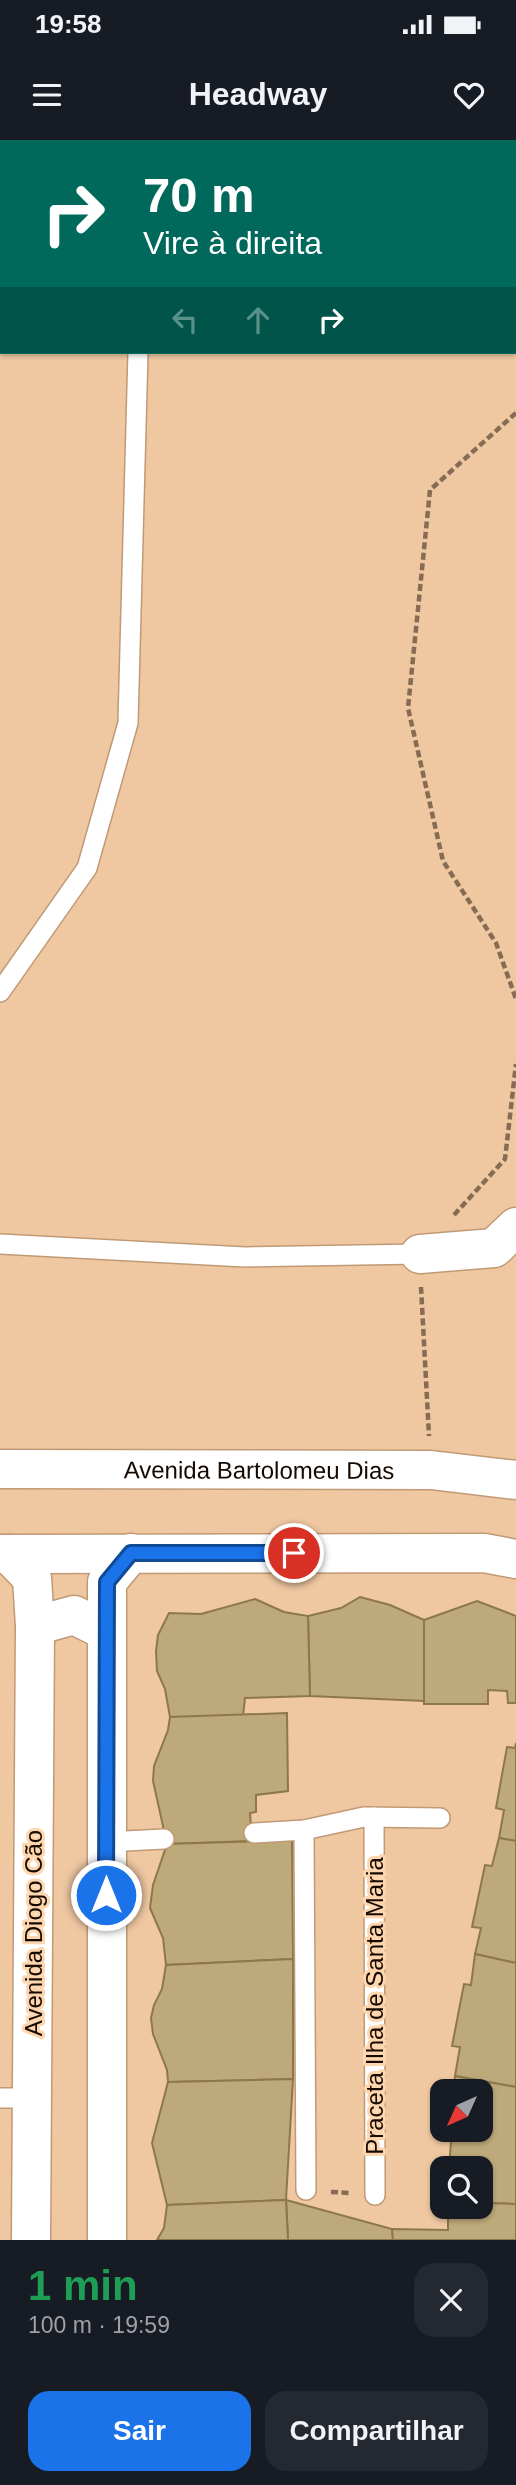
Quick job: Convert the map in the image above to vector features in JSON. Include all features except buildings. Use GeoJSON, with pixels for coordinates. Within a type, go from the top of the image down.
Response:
{"type":"FeatureCollection","features":[{"type":"Feature","properties":{"kind":"street"},"geometry":{"type":"LineString","coordinates":[[420,1254],[494,1248],[516,1227]]}},
{"type":"Feature","properties":{"kind":"street","name":"Avenida Bartolomeu Dias"},"geometry":{"type":"LineString","coordinates":[[0,1469],[431,1470],[516,1480]]}},
{"type":"Feature","properties":{"kind":"street"},"geometry":{"type":"LineString","coordinates":[[107,2240],[107,1582],[131,1553]]}},
{"type":"Feature","properties":{"kind":"street"},"geometry":{"type":"LineString","coordinates":[[5,1554],[484,1553],[516,1559]]}},
{"type":"Feature","properties":{"kind":"street","name":"Avenida Diogo Cão"},"geometry":{"type":"LineString","coordinates":[[5,1554],[32,1578],[35,1626],[16,2098],[31,2240]]}},
{"type":"Feature","properties":{"kind":"street"},"geometry":{"type":"LineString","coordinates":[[35,1626],[74,1615],[106,1631]]}},
{"type":"Feature","properties":{"kind":"lane"},"geometry":{"type":"LineString","coordinates":[[0,992],[87,868],[128,723],[138,354]]}},
{"type":"Feature","properties":{"kind":"lane"},"geometry":{"type":"LineString","coordinates":[[0,1244],[245,1257],[420,1254]]}},
{"type":"Feature","properties":{"kind":"lane"},"geometry":{"type":"LineString","coordinates":[[254,1833],[304,1830],[374,1817],[440,1818]]}},
{"type":"Feature","properties":{"kind":"lane","name":"Praceta Ilha de Santa Maria"},"geometry":{"type":"LineString","coordinates":[[374,1817],[375,2195]]}},
{"type":"Feature","properties":{"kind":"lane"},"geometry":{"type":"LineString","coordinates":[[304,1830],[306,2190]]}},
{"type":"Feature","properties":{"kind":"lane"},"geometry":{"type":"LineString","coordinates":[[106,1842],[164,1839]]}},
{"type":"Feature","properties":{"kind":"path"},"geometry":{"type":"LineString","coordinates":[[516,413],[430,490],[408,708],[443,861],[496,943],[516,999]]}},
{"type":"Feature","properties":{"kind":"path"},"geometry":{"type":"LineString","coordinates":[[431,1470],[420,1254],[505,1159],[516,1064]]}},
{"type":"Feature","properties":{"kind":"path"},"geometry":{"type":"LineString","coordinates":[[306,2190],[375,2195]]}},
{"type":"Feature","properties":{"kind":"route"},"geometry":{"type":"LineString","coordinates":[[106,1895],[107,1582],[131,1553],[294,1553]]}}]}
